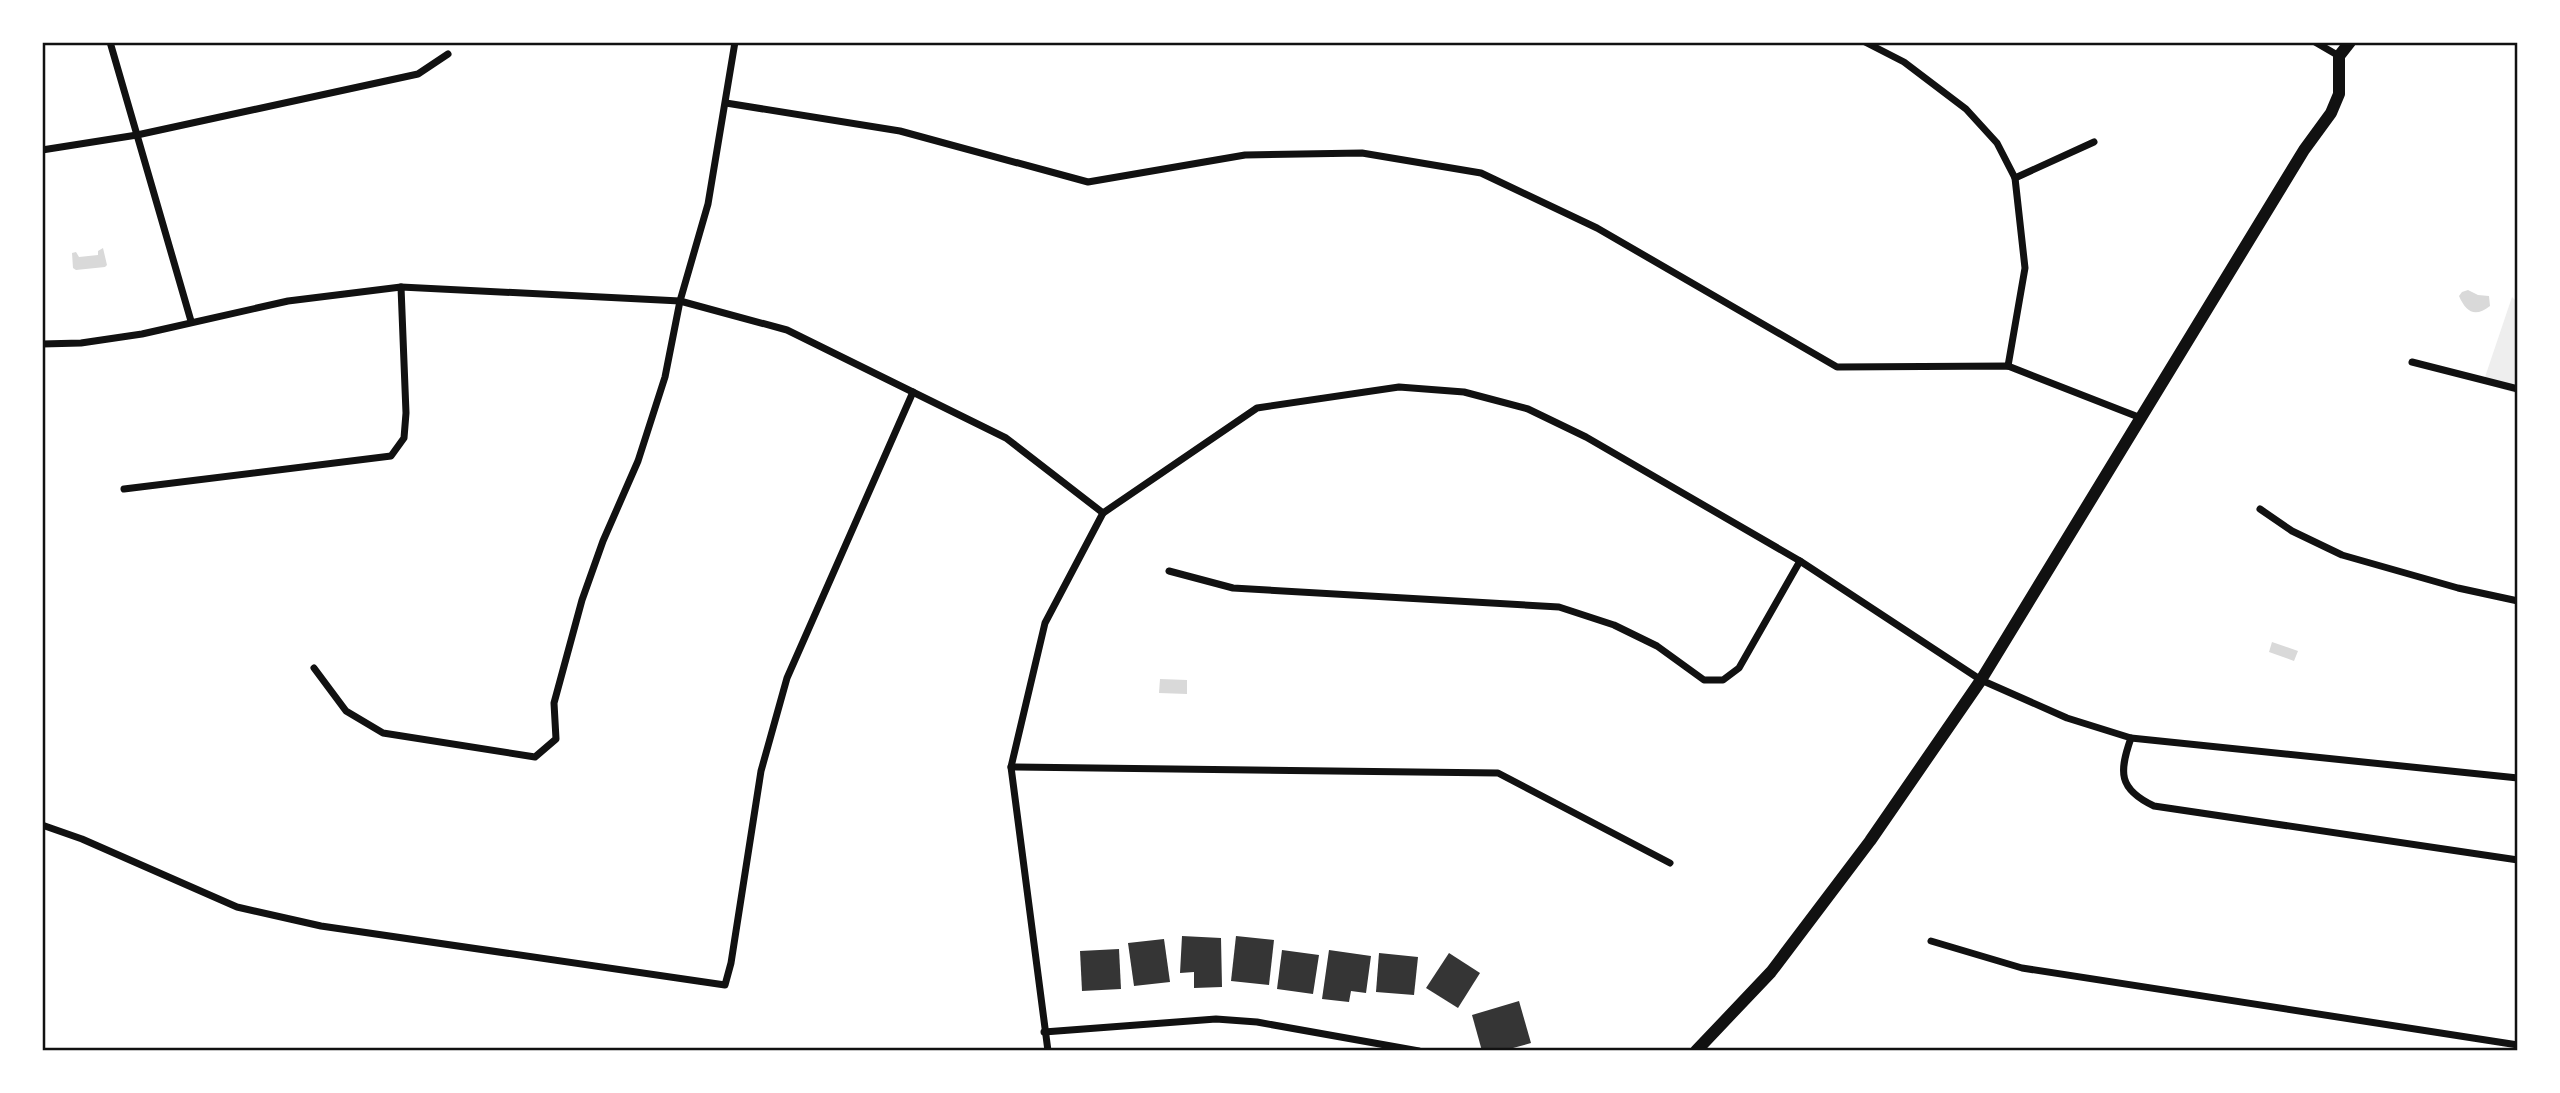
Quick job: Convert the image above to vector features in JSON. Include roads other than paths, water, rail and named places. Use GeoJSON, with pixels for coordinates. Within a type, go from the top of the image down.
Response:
{"type":"FeatureCollection","features":[{"type":"Feature","properties":{"kind":"street"},"geometry":{"type":"LineString","coordinates":[[110,42],[191,321]]}},
{"type":"Feature","properties":{"kind":"street"},"geometry":{"type":"LineString","coordinates":[[314,668],[346,712],[383,733],[535,757],[556,739],[554,703],[582,600],[603,541],[638,461],[665,377],[680,301],[708,204],[735,42]]}},
{"type":"Feature","properties":{"kind":"street"},"geometry":{"type":"LineString","coordinates":[[1865,42],[1904,62],[1966,109],[1997,143],[2015,178],[2025,268],[2008,366]]}},
{"type":"Feature","properties":{"kind":"street"},"geometry":{"type":"LineString","coordinates":[[2315,42],[2339,56]]}},
{"type":"Feature","properties":{"kind":"street"},"geometry":{"type":"LineString","coordinates":[[1696,1051],[1772,972],[1870,841],[1981,680],[2304,150],[2330,113],[2339,94],[2339,56],[2350,42]]}},
{"type":"Feature","properties":{"kind":"street"},"geometry":{"type":"LineString","coordinates":[[42,150],[137,135],[418,74],[448,54]]}},
{"type":"Feature","properties":{"kind":"street"},"geometry":{"type":"LineString","coordinates":[[726,103],[900,131],[1087,182],[1245,155],[1362,153],[1481,173],[1597,228],[1837,367],[2008,366],[2141,418]]}},
{"type":"Feature","properties":{"kind":"street"},"geometry":{"type":"LineString","coordinates":[[2015,178],[2094,142]]}},
{"type":"Feature","properties":{"kind":"street"},"geometry":{"type":"LineString","coordinates":[[124,488],[391,456],[404,438],[406,413],[401,287]]}},
{"type":"Feature","properties":{"kind":"street"},"geometry":{"type":"LineString","coordinates":[[42,344],[81,343],[142,334],[288,301],[401,287],[680,301],[787,330],[1006,438],[1103,513]]}},
{"type":"Feature","properties":{"kind":"street"},"geometry":{"type":"LineString","coordinates":[[2412,362],[2518,389]]}},
{"type":"Feature","properties":{"kind":"street"},"geometry":{"type":"LineString","coordinates":[[1048,1051],[1011,767],[1045,623],[1103,513],[1257,408],[1399,387],[1464,392],[1528,409],[1586,438],[1800,561],[1981,680],[2067,718],[2131,738],[2518,778]]}},
{"type":"Feature","properties":{"kind":"street"},"geometry":{"type":"LineString","coordinates":[[42,825],[82,839],[237,907],[321,926],[725,985],[731,964],[761,771],[787,678],[912,392]]}},
{"type":"Feature","properties":{"kind":"street"},"geometry":{"type":"LineString","coordinates":[[2260,509],[2292,531],[2342,555],[2458,588],[2518,601]]}},
{"type":"Feature","properties":{"kind":"street"},"geometry":{"type":"LineString","coordinates":[[1169,570],[1233,589],[1559,607],[1614,625],[1657,646],[1704,680],[1723,680],[1739,668],[1800,561]]}},
{"type":"Feature","properties":{"kind":"street"},"geometry":{"type":"LineString","coordinates":[[2131,738],[2122,763],[2124,778],[2142,800],[2154,806],[2518,860]]}},
{"type":"Feature","properties":{"kind":"street"},"geometry":{"type":"LineString","coordinates":[[1011,767],[1498,773],[1670,863]]}},
{"type":"Feature","properties":{"kind":"street"},"geometry":{"type":"LineString","coordinates":[[1931,941],[2022,968],[2518,1045]]}},
{"type":"Feature","properties":{"kind":"street"},"geometry":{"type":"LineString","coordinates":[[1044,1032],[1216,1019],[1258,1022],[1419,1051]]}}]}
